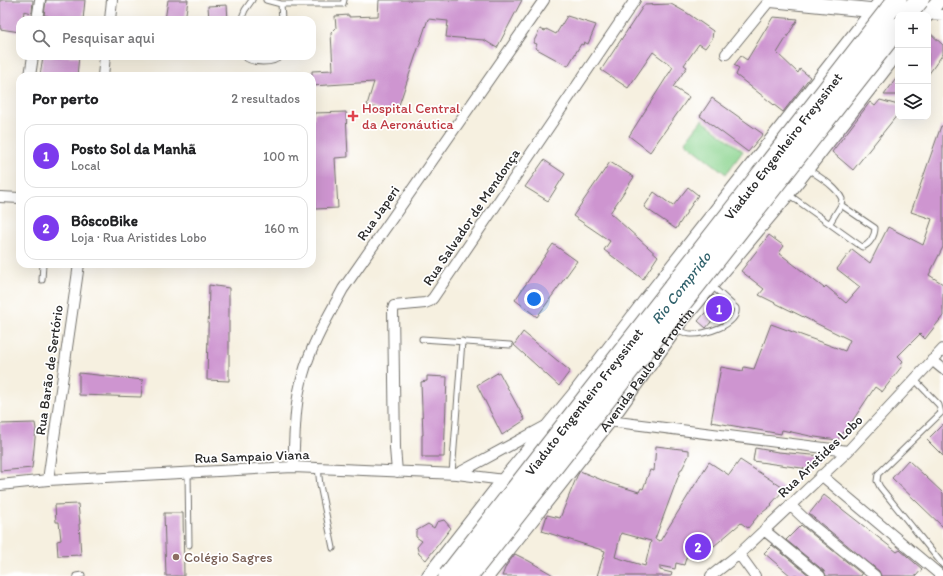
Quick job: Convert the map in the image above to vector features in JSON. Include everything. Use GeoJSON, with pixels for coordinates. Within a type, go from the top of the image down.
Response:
{"type":"FeatureCollection","features":[{"type":"Feature","properties":{"kind":"highway","name":"Viaduto Engenheiro Freyssinet"},"geometry":{"type":"LineString","coordinates":[[448,576],[897,0]]}},
{"type":"Feature","properties":{"kind":"highway","name":"Viaduto Engenheiro Freyssinet"},"geometry":{"type":"LineString","coordinates":[[468,576],[895,31]]}},
{"type":"Feature","properties":{"kind":"main road"},"geometry":{"type":"LineString","coordinates":[[778,0],[925,11],[939,0]]}},
{"type":"Feature","properties":{"kind":"main road"},"geometry":{"type":"LineString","coordinates":[[429,576],[504,480],[574,395],[647,299],[877,7]]}},
{"type":"Feature","properties":{"kind":"main road","name":"Avenida Paulo de Frontin"},"geometry":{"type":"LineString","coordinates":[[487,576],[540,507],[610,421],[677,326],[710,284],[785,196],[895,55]]}},
{"type":"Feature","properties":{"kind":"main road"},"geometry":{"type":"LineString","coordinates":[[748,171],[785,196]]}},
{"type":"Feature","properties":{"kind":"main road"},"geometry":{"type":"LineString","coordinates":[[647,299],[677,326]]}},
{"type":"Feature","properties":{"kind":"main road"},"geometry":{"type":"LineString","coordinates":[[504,480],[540,507]]}},
{"type":"Feature","properties":{"kind":"street"},"geometry":{"type":"LineString","coordinates":[[38,16],[40,0]]}},
{"type":"Feature","properties":{"kind":"street"},"geometry":{"type":"LineString","coordinates":[[110,16],[112,0]]}},
{"type":"Feature","properties":{"kind":"street","name":"Rua Japeri"},"geometry":{"type":"LineString","coordinates":[[293,467],[298,396],[303,375],[317,337],[342,289],[544,0]]}},
{"type":"Feature","properties":{"kind":"street","name":"Rua Salvador de Mendonça"},"geometry":{"type":"LineString","coordinates":[[397,472],[395,448],[394,306],[425,303],[433,298],[635,0]]}},
{"type":"Feature","properties":{"kind":"street"},"geometry":{"type":"LineString","coordinates":[[726,54],[778,0]]}},
{"type":"Feature","properties":{"kind":"street"},"geometry":{"type":"LineString","coordinates":[[925,11],[943,15]]}},
{"type":"Feature","properties":{"kind":"street"},"geometry":{"type":"LineString","coordinates":[[31,72],[32,60]]}},
{"type":"Feature","properties":{"kind":"street"},"geometry":{"type":"LineString","coordinates":[[103,72],[105,60]]}},
{"type":"Feature","properties":{"kind":"street"},"geometry":{"type":"LineString","coordinates":[[0,197],[16,198]]}},
{"type":"Feature","properties":{"kind":"street","name":"Rua Barão de Sertório"},"geometry":{"type":"LineString","coordinates":[[48,480],[78,268]]}},
{"type":"Feature","properties":{"kind":"street","name":"Rua Aristides Lobo"},"geometry":{"type":"LineString","coordinates":[[711,576],[739,554],[848,451],[943,349]]}},
{"type":"Feature","properties":{"kind":"street"},"geometry":{"type":"LineString","coordinates":[[932,360],[943,370]]}},
{"type":"Feature","properties":{"kind":"street"},"geometry":{"type":"LineString","coordinates":[[574,395],[610,421],[848,451]]}},
{"type":"Feature","properties":{"kind":"street"},"geometry":{"type":"LineString","coordinates":[[455,474],[550,424]]}},
{"type":"Feature","properties":{"kind":"street","name":"Rua Sampaio Viana"},"geometry":{"type":"LineString","coordinates":[[0,485],[48,480],[293,467],[455,474],[504,480]]}},
{"type":"Feature","properties":{"kind":"street"},"geometry":{"type":"LineString","coordinates":[[821,475],[941,569]]}},
{"type":"Feature","properties":{"kind":"street"},"geometry":{"type":"LineString","coordinates":[[790,505],[809,523],[875,576]]}},
{"type":"Feature","properties":{"kind":"street"},"geometry":{"type":"LineString","coordinates":[[764,530],[820,576]]}},
{"type":"Feature","properties":{"kind":"street"},"geometry":{"type":"LineString","coordinates":[[739,554],[755,576]]}},
{"type":"Feature","properties":{"kind":"lane"},"geometry":{"type":"LineString","coordinates":[[243,16],[252,0]]}},
{"type":"Feature","properties":{"kind":"lane"},"geometry":{"type":"LineString","coordinates":[[266,0],[281,4],[344,4],[344,0]]}},
{"type":"Feature","properties":{"kind":"lane"},"geometry":{"type":"LineString","coordinates":[[281,4],[282,16]]}},
{"type":"Feature","properties":{"kind":"lane"},"geometry":{"type":"LineString","coordinates":[[248,60],[253,62],[277,60]]}},
{"type":"Feature","properties":{"kind":"lane"},"geometry":{"type":"LineString","coordinates":[[807,168],[840,195],[842,199],[841,205],[830,223]]}},
{"type":"Feature","properties":{"kind":"lane"},"geometry":{"type":"LineString","coordinates":[[785,196],[830,223],[862,247],[869,243],[875,232],[875,228],[841,205]]}},
{"type":"Feature","properties":{"kind":"lane"},"geometry":{"type":"LineString","coordinates":[[42,280],[43,268]]}},
{"type":"Feature","properties":{"kind":"lane"},"geometry":{"type":"LineString","coordinates":[[677,326],[689,334],[710,331],[721,328],[736,314],[737,311],[735,306],[710,284]]}},
{"type":"Feature","properties":{"kind":"lane"},"geometry":{"type":"LineString","coordinates":[[422,339],[510,345]]}},
{"type":"Feature","properties":{"kind":"lane"},"geometry":{"type":"LineString","coordinates":[[455,474],[462,342]]}},
{"type":"Feature","properties":{"kind":"lane"},"geometry":{"type":"LineString","coordinates":[[915,380],[939,405],[941,413],[878,474],[877,481],[880,488],[941,569]]}},
{"type":"Feature","properties":{"kind":"lane"},"geometry":{"type":"LineString","coordinates":[[318,468],[333,548]]}},
{"type":"Feature","properties":{"kind":"lane"},"geometry":{"type":"LineString","coordinates":[[188,472],[189,545]]}},
{"type":"Feature","properties":{"kind":"lane"},"geometry":{"type":"LineString","coordinates":[[76,576],[82,575]]}},
{"type":"Feature","properties":{"kind":"green space"},"geometry":{"type":"Polygon","coordinates":[[[702,120],[743,151],[726,174],[685,142],[702,120]]]}},
{"type":"Feature","properties":{"kind":"building"},"geometry":{"type":"Polygon","coordinates":[[[0,0],[33,0],[32,13],[24,11],[23,16],[16,16],[16,31],[0,29],[0,0]]]}},
{"type":"Feature","properties":{"kind":"building"},"geometry":{"type":"Polygon","coordinates":[[[46,0],[85,0],[83,16],[44,15],[46,0]]]}},
{"type":"Feature","properties":{"kind":"building"},"geometry":{"type":"Polygon","coordinates":[[[168,0],[188,0],[186,16],[166,16],[168,0]]]}},
{"type":"Feature","properties":{"kind":"building"},"geometry":{"type":"Polygon","coordinates":[[[379,0],[522,0],[497,48],[484,40],[446,37],[448,21],[428,19],[396,114],[367,105],[374,82],[316,86],[316,72],[312,72],[333,70],[331,33],[336,28],[335,16],[378,16],[379,0]]]}},
{"type":"Feature","properties":{"kind":"building"},"geometry":{"type":"Polygon","coordinates":[[[671,4],[713,31],[712,39],[705,48],[699,44],[684,65],[687,67],[673,87],[689,97],[650,152],[629,136],[673,67],[653,52],[628,88],[601,70],[644,5],[671,4]]]}},
{"type":"Feature","properties":{"kind":"building"},"geometry":{"type":"Polygon","coordinates":[[[227,5],[228,16],[209,16],[208,6],[227,5]]]}},
{"type":"Feature","properties":{"kind":"building"},"geometry":{"type":"Polygon","coordinates":[[[567,16],[596,25],[588,44],[584,42],[583,45],[581,44],[568,66],[535,48],[537,44],[533,43],[540,29],[545,31],[546,29],[556,34],[567,16]]]}},
{"type":"Feature","properties":{"kind":"building"},"geometry":{"type":"Polygon","coordinates":[[[773,17],[798,19],[777,53],[798,73],[800,69],[810,77],[783,112],[736,75],[739,68],[734,65],[741,56],[747,60],[773,17]]]}},
{"type":"Feature","properties":{"kind":"building"},"geometry":{"type":"Polygon","coordinates":[[[931,34],[943,45],[943,54],[931,71],[931,34]]]}},
{"type":"Feature","properties":{"kind":"building"},"geometry":{"type":"Polygon","coordinates":[[[42,60],[79,60],[77,72],[41,72],[42,60]]]}},
{"type":"Feature","properties":{"kind":"building"},"geometry":{"type":"Polygon","coordinates":[[[895,80],[895,95],[884,95],[895,80]]]}},
{"type":"Feature","properties":{"kind":"building"},"geometry":{"type":"Polygon","coordinates":[[[712,98],[763,134],[748,152],[700,116],[712,98]]]}},
{"type":"Feature","properties":{"kind":"building"},"geometry":{"type":"Polygon","coordinates":[[[880,100],[895,104],[895,118],[853,170],[832,152],[870,102],[875,106],[880,100]]]}},
{"type":"Feature","properties":{"kind":"building"},"geometry":{"type":"Polygon","coordinates":[[[346,112],[348,157],[335,158],[338,208],[316,209],[316,113],[346,112]]]}},
{"type":"Feature","properties":{"kind":"building"},"geometry":{"type":"Polygon","coordinates":[[[941,126],[943,126],[943,247],[929,275],[943,284],[943,316],[925,339],[920,334],[898,356],[903,361],[901,364],[902,366],[882,392],[875,387],[849,426],[837,440],[782,430],[781,434],[711,422],[721,367],[743,371],[744,367],[754,369],[771,324],[845,351],[850,340],[759,295],[764,289],[741,271],[769,235],[784,246],[779,253],[824,288],[826,286],[846,303],[860,287],[837,269],[852,249],[870,263],[888,227],[923,245],[932,219],[911,212],[941,126]]]}},
{"type":"Feature","properties":{"kind":"building"},"geometry":{"type":"Polygon","coordinates":[[[544,160],[565,174],[548,201],[525,187],[544,160]]]}},
{"type":"Feature","properties":{"kind":"building"},"geometry":{"type":"Polygon","coordinates":[[[610,162],[634,177],[610,213],[658,256],[643,279],[604,250],[610,241],[573,216],[610,162]]]}},
{"type":"Feature","properties":{"kind":"building"},"geometry":{"type":"Polygon","coordinates":[[[688,187],[698,195],[676,229],[644,207],[654,192],[673,206],[688,187]]]}},
{"type":"Feature","properties":{"kind":"building"},"geometry":{"type":"Polygon","coordinates":[[[553,244],[577,261],[537,317],[515,300],[553,244]]]}},
{"type":"Feature","properties":{"kind":"building"},"geometry":{"type":"Polygon","coordinates":[[[209,285],[229,288],[229,381],[207,380],[209,285]]]}},
{"type":"Feature","properties":{"kind":"building"},"geometry":{"type":"Polygon","coordinates":[[[713,295],[732,310],[732,313],[722,322],[715,317],[706,328],[698,321],[711,306],[708,302],[713,295]]]}},
{"type":"Feature","properties":{"kind":"building"},"geometry":{"type":"Polygon","coordinates":[[[523,332],[570,371],[559,386],[514,345],[523,332]]]}},
{"type":"Feature","properties":{"kind":"building"},"geometry":{"type":"Polygon","coordinates":[[[499,372],[525,420],[502,435],[477,385],[499,372]]]}},
{"type":"Feature","properties":{"kind":"building"},"geometry":{"type":"Polygon","coordinates":[[[79,373],[143,380],[141,397],[79,395],[79,373]]]}},
{"type":"Feature","properties":{"kind":"building"},"geometry":{"type":"Polygon","coordinates":[[[427,376],[447,377],[444,457],[422,457],[423,435],[421,382],[427,381],[427,376]]]}},
{"type":"Feature","properties":{"kind":"building"},"geometry":{"type":"Polygon","coordinates":[[[35,423],[36,429],[32,468],[0,471],[0,424],[35,423]]]}},
{"type":"Feature","properties":{"kind":"building"},"geometry":{"type":"Polygon","coordinates":[[[943,424],[943,456],[927,440],[943,424]]]}},
{"type":"Feature","properties":{"kind":"building"},"geometry":{"type":"Polygon","coordinates":[[[656,446],[689,450],[689,455],[681,469],[655,539],[660,541],[709,462],[729,475],[740,460],[785,489],[771,504],[772,505],[758,516],[748,528],[741,523],[714,546],[706,537],[703,555],[688,551],[684,565],[676,563],[675,569],[660,566],[660,570],[672,573],[671,576],[597,576],[605,551],[542,531],[547,515],[560,518],[580,471],[609,483],[639,492],[641,488],[643,489],[650,470],[654,471],[656,446]],[[621,533],[615,557],[645,566],[651,541],[621,533]]]}},
{"type":"Feature","properties":{"kind":"building"},"geometry":{"type":"Polygon","coordinates":[[[755,448],[778,452],[823,456],[808,469],[753,461],[755,448]]]}},
{"type":"Feature","properties":{"kind":"building"},"geometry":{"type":"Polygon","coordinates":[[[908,460],[943,493],[943,527],[892,478],[908,460]]]}},
{"type":"Feature","properties":{"kind":"building"},"geometry":{"type":"Polygon","coordinates":[[[824,495],[897,552],[900,550],[922,569],[916,576],[881,576],[879,571],[809,514],[824,495]]]}},
{"type":"Feature","properties":{"kind":"building"},"geometry":{"type":"Polygon","coordinates":[[[78,504],[81,555],[58,556],[57,541],[61,540],[59,522],[56,522],[55,505],[78,504]]]}},
{"type":"Feature","properties":{"kind":"building"},"geometry":{"type":"Polygon","coordinates":[[[164,513],[183,513],[184,576],[166,576],[164,513]]]}},
{"type":"Feature","properties":{"kind":"building"},"geometry":{"type":"Polygon","coordinates":[[[444,520],[451,528],[426,560],[419,554],[417,547],[422,541],[416,537],[416,531],[428,524],[434,528],[437,522],[444,520]]]}},
{"type":"Feature","properties":{"kind":"building"},"geometry":{"type":"Polygon","coordinates":[[[801,525],[862,574],[861,576],[826,576],[824,571],[786,540],[801,525]]]}},
{"type":"Feature","properties":{"kind":"building"},"geometry":{"type":"Polygon","coordinates":[[[772,545],[810,576],[791,576],[764,553],[772,545]]]}},
{"type":"Feature","properties":{"kind":"building"},"geometry":{"type":"Polygon","coordinates":[[[515,554],[555,576],[502,576],[506,566],[515,554]]]}},
{"type":"Feature","properties":{"kind":"place","name":"Hospital Central da Aeronáutica"},"geometry":{"type":"Point","coordinates":[353,116]}},
{"type":"Feature","properties":{"kind":"place","name":"Posto Sol da Manhã"},"geometry":{"type":"Point","coordinates":[719,309]}},
{"type":"Feature","properties":{"kind":"place","name":"BôscoBike"},"geometry":{"type":"Point","coordinates":[698,547]}},
{"type":"Feature","properties":{"kind":"place","name":"Colégio Sagres"},"geometry":{"type":"Point","coordinates":[176,557]}},
{"type":"Feature","properties":{"kind":"water label","name":"Rio Comprido"},"geometry":{"type":"Point","coordinates":[681,288]}}]}
